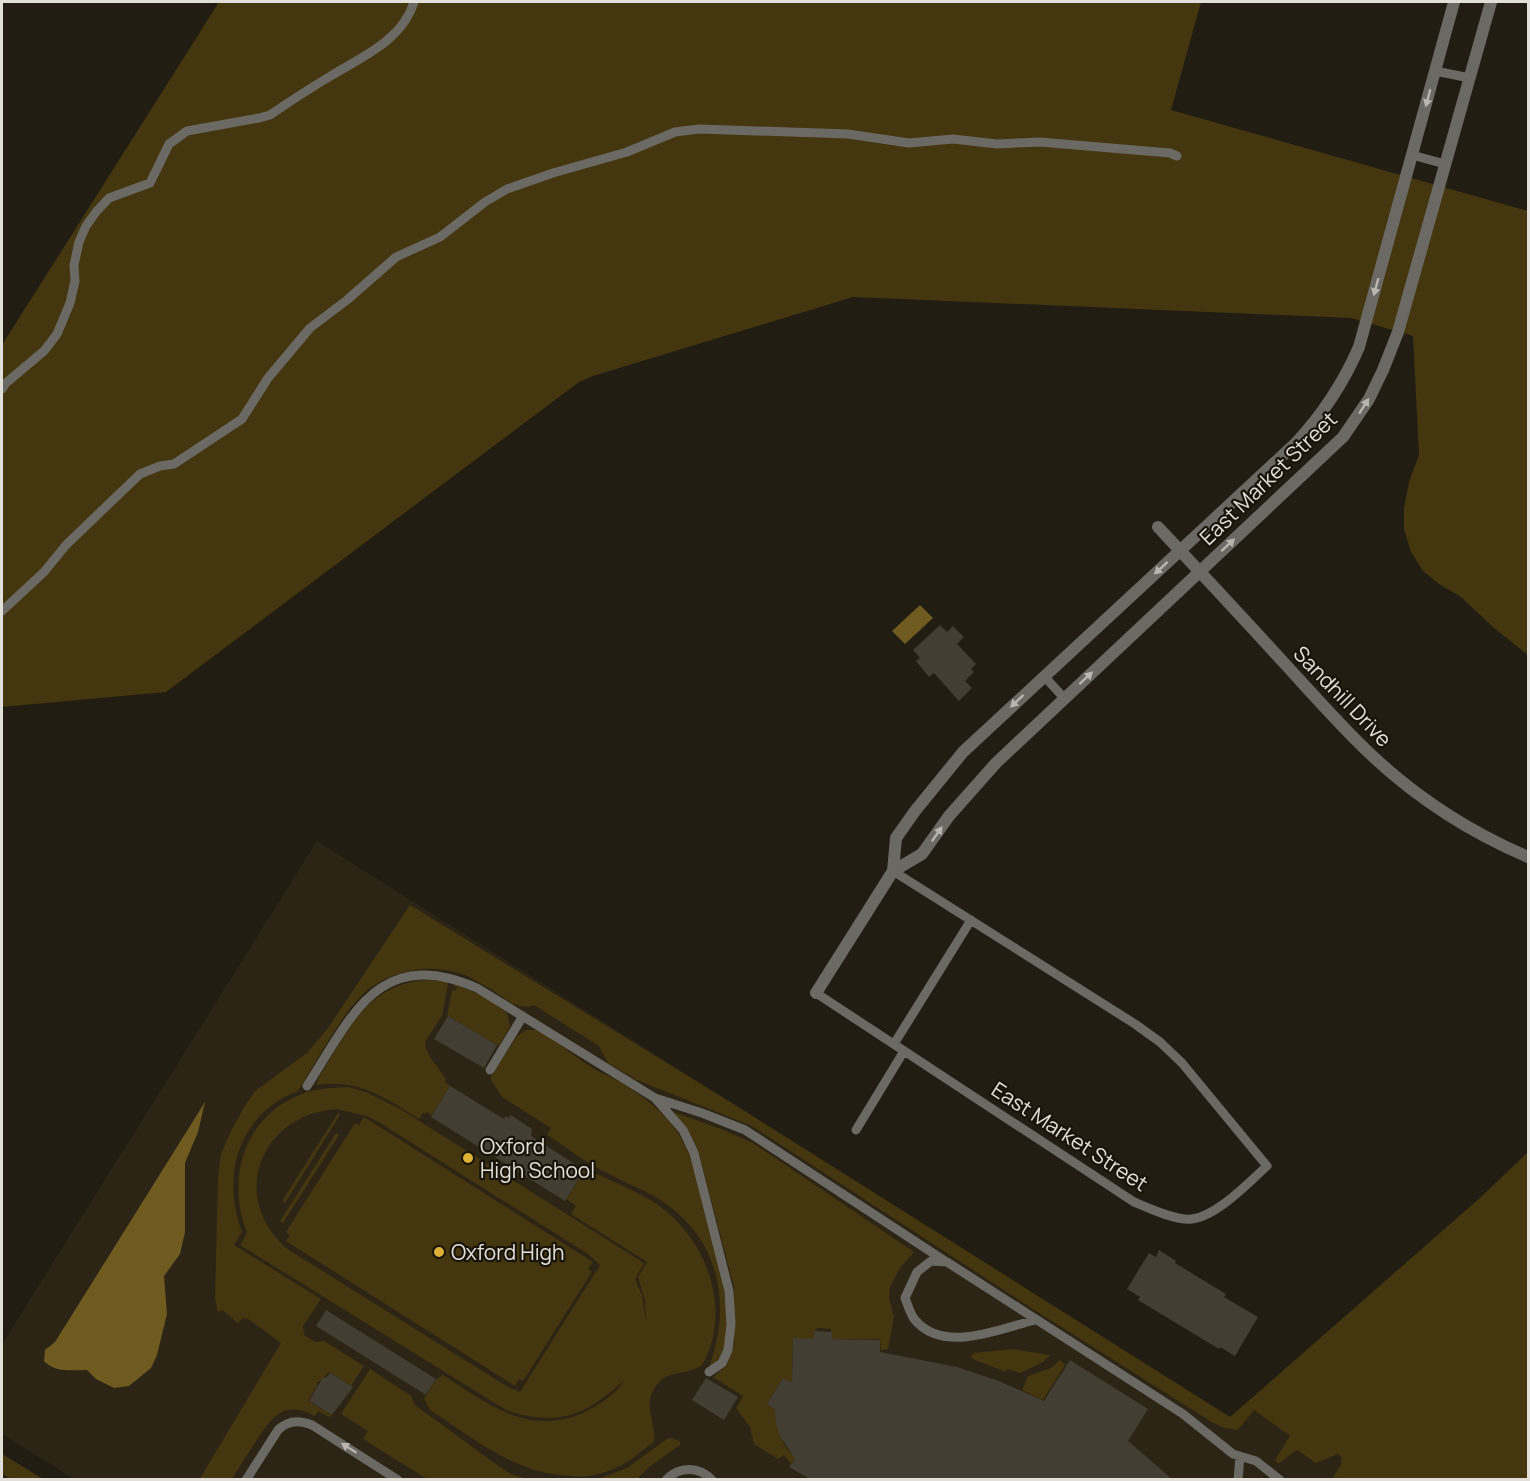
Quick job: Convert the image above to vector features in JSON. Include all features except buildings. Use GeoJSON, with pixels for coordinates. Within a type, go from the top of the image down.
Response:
{"type":"FeatureCollection","features":[{"type":"Feature","properties":{"kind":"street","name":"East Market Street"},"geometry":{"type":"LineString","coordinates":[[816,993],[893,871],[897,838],[921,803],[963,752],[1309,429],[1331,401],[1359,347],[1454,2]]}},
{"type":"Feature","properties":{"kind":"street","name":"East Market Street"},"geometry":{"type":"LineString","coordinates":[[893,871],[922,854],[972,788],[1064,698],[1343,437],[1369,399],[1398,333],[1491,2]]}},
{"type":"Feature","properties":{"kind":"street","name":"Sandhill Drive"},"geometry":{"type":"LineString","coordinates":[[1158,526],[1349,733],[1378,761],[1456,820],[1528,857]]}},
{"type":"Feature","properties":{"kind":"lane"},"geometry":{"type":"LineString","coordinates":[[2,388],[44,351],[57,334],[70,303],[79,242],[86,226],[109,198],[150,183],[169,144],[187,131],[270,115],[380,46],[398,30],[414,2]]}},
{"type":"Feature","properties":{"kind":"lane"},"geometry":{"type":"LineString","coordinates":[[1435,71],[1470,78]]}},
{"type":"Feature","properties":{"kind":"lane"},"geometry":{"type":"LineString","coordinates":[[2,611],[44,572],[66,545],[140,474],[180,461],[242,419],[267,378],[310,328],[347,300],[396,257],[440,237],[485,202],[507,189],[627,152],[675,132],[699,129],[848,134],[909,143],[953,139],[997,144],[1040,142],[1170,153],[1177,156]]}},
{"type":"Feature","properties":{"kind":"lane"},"geometry":{"type":"LineString","coordinates":[[1412,155],[1445,164]]}},
{"type":"Feature","properties":{"kind":"lane"},"geometry":{"type":"LineString","coordinates":[[1044,676],[1064,698]]}},
{"type":"Feature","properties":{"kind":"lane","name":"East Market Street"},"geometry":{"type":"LineString","coordinates":[[816,993],[1134,1202],[1161,1214],[1191,1220],[1218,1209],[1267,1166],[1182,1064],[1160,1042],[893,871]]}},
{"type":"Feature","properties":{"kind":"lane"},"geometry":{"type":"LineString","coordinates":[[894,1044],[971,920]]}},
{"type":"Feature","properties":{"kind":"lane"},"geometry":{"type":"LineString","coordinates":[[307,1086],[354,1012],[374,991],[399,978],[429,974],[454,978],[477,987],[655,1098],[745,1130],[1183,1414],[1233,1454],[1256,1461],[1280,1479]]}},
{"type":"Feature","properties":{"kind":"lane"},"geometry":{"type":"LineString","coordinates":[[490,1070],[523,1016]]}},
{"type":"Feature","properties":{"kind":"lane"},"geometry":{"type":"LineString","coordinates":[[856,1130],[904,1051]]}},
{"type":"Feature","properties":{"kind":"lane"},"geometry":{"type":"LineString","coordinates":[[655,1098],[683,1130],[694,1153],[729,1291],[731,1324],[728,1350],[722,1363],[709,1372]]}},
{"type":"Feature","properties":{"kind":"lane"},"geometry":{"type":"LineString","coordinates":[[947,1262],[931,1261],[917,1272],[905,1298],[914,1319],[936,1336],[969,1337],[1035,1320]]}},
{"type":"Feature","properties":{"kind":"lane"},"geometry":{"type":"LineString","coordinates":[[246,1479],[278,1430],[284,1424],[298,1422],[312,1425],[398,1479]]}},
{"type":"Feature","properties":{"kind":"lane"},"geometry":{"type":"LineString","coordinates":[[1238,1479],[1240,1456]]}},
{"type":"Feature","properties":{"kind":"lane"},"geometry":{"type":"LineString","coordinates":[[666,1479],[678,1471],[689,1469],[700,1471],[712,1479]]}},
{"type":"Feature","properties":{"kind":"shaded area"},"geometry":{"type":"Polygon","coordinates":[[[219,2],[1201,2],[1171,110],[1528,211],[1528,655],[1494,628],[1461,597],[1423,571],[1411,552],[1404,529],[1404,508],[1409,482],[1419,455],[1413,336],[1351,318],[853,297],[579,382],[166,692],[2,707],[2,345],[219,2]]]}},
{"type":"Feature","properties":{"kind":"shaded area"},"geometry":{"type":"Polygon","coordinates":[[[920,605],[933,618],[905,644],[892,631],[920,605]]]}},
{"type":"Feature","properties":{"kind":"shaded area","name":"Oxford High School"},"geometry":{"type":"Polygon","coordinates":[[[317,841],[1230,1417],[1294,1362],[1528,1479],[74,1479],[2,1434],[2,1344],[317,841]]]}},
{"type":"Feature","properties":{"kind":"shaded area"},"geometry":{"type":"Polygon","coordinates":[[[410,905],[727,1100],[1230,1417],[1481,1197],[1528,1152],[1528,1479],[1332,1479],[1341,1465],[1342,1458],[1338,1454],[1316,1463],[1297,1450],[1278,1464],[1275,1460],[1290,1436],[1254,1410],[1238,1430],[1224,1428],[1212,1422],[1036,1311],[752,1126],[637,1080],[608,1063],[599,1046],[534,1005],[524,1007],[514,1004],[465,975],[452,971],[424,969],[397,974],[372,986],[362,995],[336,1028],[298,1091],[278,1101],[261,1115],[248,1131],[235,1168],[233,1189],[242,1232],[234,1245],[321,1299],[303,1326],[304,1335],[316,1342],[324,1341],[364,1366],[351,1386],[329,1372],[317,1382],[308,1401],[333,1416],[329,1417],[318,1411],[315,1416],[304,1411],[286,1410],[267,1426],[232,1479],[199,1480],[281,1343],[248,1319],[243,1318],[238,1323],[222,1310],[218,1313],[215,1298],[218,1176],[221,1154],[230,1133],[255,1091],[307,1053],[328,1028],[410,905]]]}},
{"type":"Feature","properties":{"kind":"shaded area"},"geometry":{"type":"Polygon","coordinates":[[[426,980],[447,981],[448,984],[442,1016],[426,1040],[425,1047],[446,1079],[445,1082],[450,1086],[432,1115],[427,1112],[423,1113],[419,1119],[382,1097],[358,1087],[316,1085],[339,1043],[361,1013],[388,991],[406,983],[426,980]]]}},
{"type":"Feature","properties":{"kind":"shaded area"},"geometry":{"type":"Polygon","coordinates":[[[455,983],[488,999],[507,1013],[510,1026],[499,1046],[447,1017],[452,990],[455,991],[457,987],[453,986],[455,983]]]}},
{"type":"Feature","properties":{"kind":"shaded area"},"geometry":{"type":"Polygon","coordinates":[[[526,1030],[536,1030],[547,1036],[591,1067],[637,1093],[667,1119],[683,1142],[695,1171],[720,1270],[727,1318],[726,1339],[720,1356],[709,1367],[720,1321],[720,1298],[716,1275],[697,1234],[682,1217],[662,1201],[594,1166],[547,1135],[551,1128],[502,1097],[490,1078],[517,1036],[526,1030]]]}},
{"type":"Feature","properties":{"kind":"shaded area"},"geometry":{"type":"Polygon","coordinates":[[[348,1087],[366,1092],[402,1110],[644,1263],[635,1279],[642,1295],[646,1323],[645,1301],[638,1277],[647,1262],[571,1214],[576,1206],[566,1199],[584,1171],[597,1174],[650,1200],[666,1211],[681,1226],[694,1243],[711,1281],[715,1302],[715,1322],[712,1342],[701,1366],[665,1377],[654,1389],[650,1411],[654,1442],[621,1465],[591,1476],[544,1473],[504,1458],[430,1410],[424,1399],[436,1380],[443,1375],[494,1407],[512,1415],[530,1420],[549,1421],[568,1418],[589,1410],[609,1397],[624,1380],[597,1402],[570,1415],[541,1418],[506,1410],[240,1245],[247,1232],[238,1191],[240,1170],[245,1151],[254,1133],[266,1117],[282,1104],[302,1094],[348,1087]],[[337,1109],[310,1114],[288,1126],[272,1142],[261,1162],[257,1184],[260,1207],[270,1230],[289,1250],[508,1387],[520,1392],[600,1265],[588,1254],[367,1116],[337,1109]]]}},
{"type":"Feature","properties":{"kind":"shaded area"},"geometry":{"type":"Polygon","coordinates":[[[205,1102],[198,1132],[185,1163],[185,1232],[180,1254],[164,1276],[167,1314],[157,1355],[151,1368],[129,1386],[114,1388],[96,1379],[87,1370],[64,1370],[48,1365],[44,1361],[45,1350],[55,1342],[205,1102]]]}},
{"type":"Feature","properties":{"kind":"shaded area"},"geometry":{"type":"Polygon","coordinates":[[[674,1112],[753,1143],[914,1252],[900,1268],[890,1287],[889,1298],[894,1317],[888,1349],[881,1350],[880,1339],[832,1339],[831,1329],[817,1328],[814,1332],[814,1339],[793,1339],[792,1383],[783,1378],[767,1404],[775,1409],[780,1436],[796,1458],[791,1464],[784,1455],[778,1459],[754,1444],[750,1427],[736,1408],[743,1396],[713,1377],[726,1366],[734,1345],[734,1287],[699,1154],[688,1130],[674,1112]]]}},
{"type":"Feature","properties":{"kind":"shaded area"},"geometry":{"type":"Polygon","coordinates":[[[338,1113],[340,1115],[285,1203],[282,1201],[338,1113]]]}},
{"type":"Feature","properties":{"kind":"shaded area","name":"Oxford High"},"geometry":{"type":"Polygon","coordinates":[[[364,1117],[593,1262],[588,1269],[592,1272],[523,1381],[519,1379],[515,1386],[286,1241],[290,1235],[286,1232],[355,1123],[359,1125],[364,1117]]]}},
{"type":"Feature","properties":{"kind":"shaded area"},"geometry":{"type":"Polygon","coordinates":[[[336,1133],[339,1135],[283,1223],[280,1221],[336,1133]]]}},
{"type":"Feature","properties":{"kind":"shaded area"},"geometry":{"type":"Polygon","coordinates":[[[1013,1349],[1050,1355],[1043,1362],[1020,1373],[1007,1369],[1006,1372],[970,1357],[974,1353],[1013,1349]]]}},
{"type":"Feature","properties":{"kind":"shaded area"},"geometry":{"type":"Polygon","coordinates":[[[1060,1360],[1065,1365],[1043,1400],[1022,1390],[1028,1376],[1051,1368],[1060,1360]]]}},
{"type":"Feature","properties":{"kind":"shaded area"},"geometry":{"type":"Polygon","coordinates":[[[370,1369],[411,1396],[415,1405],[500,1467],[511,1474],[528,1479],[427,1479],[363,1439],[368,1431],[341,1414],[370,1369]]]}},
{"type":"Feature","properties":{"kind":"shaded area"},"geometry":{"type":"Polygon","coordinates":[[[667,1439],[680,1441],[680,1445],[648,1468],[637,1479],[598,1479],[627,1468],[667,1439]]]}},
{"type":"Feature","properties":{"kind":"shaded area"},"geometry":{"type":"Polygon","coordinates":[[[2,1454],[43,1479],[10,1479],[2,1474],[2,1454]]]}},
{"type":"Feature","properties":{"kind":"place","name":"Oxford High School"},"geometry":{"type":"Point","coordinates":[468,1158]}},
{"type":"Feature","properties":{"kind":"place","name":"Oxford High"},"geometry":{"type":"Point","coordinates":[439,1252]}}]}
